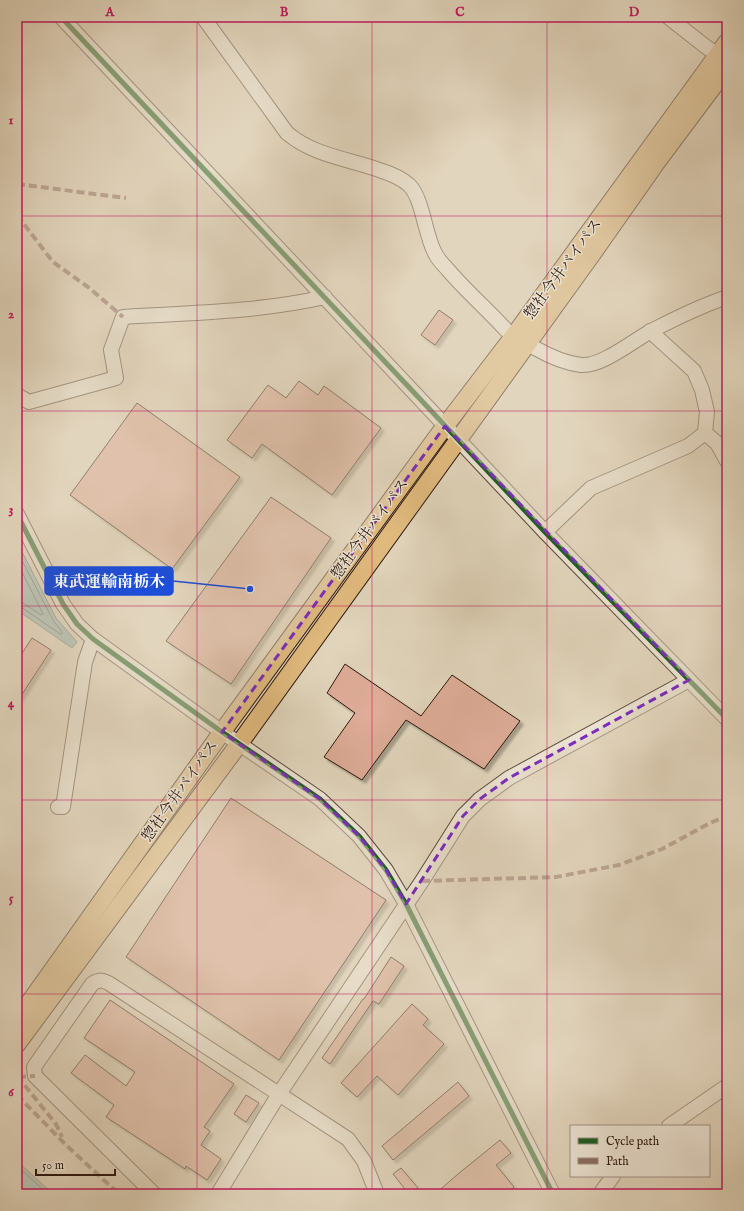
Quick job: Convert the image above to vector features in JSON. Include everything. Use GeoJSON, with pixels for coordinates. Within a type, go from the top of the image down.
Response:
{"type":"FeatureCollection","features":[{"type":"Feature","properties":{"kind":"main road","name":"惣社今井バイパス"},"geometry":{"type":"LineString","coordinates":[[17,1020],[222,732],[445,426],[725,56]]}},
{"type":"Feature","properties":{"kind":"main road","name":"惣社今井バイパス"},"geometry":{"type":"LineString","coordinates":[[17,1044],[239,744],[458,440],[656,163],[725,56]]}},
{"type":"Feature","properties":{"kind":"street"},"geometry":{"type":"LineString","coordinates":[[61,17],[545,532],[727,719]]}},
{"type":"Feature","properties":{"kind":"street"},"geometry":{"type":"LineString","coordinates":[[203,17],[287,133],[297,141],[328,155],[372,167],[398,177],[410,186],[418,200],[425,226],[436,255],[461,285],[506,330]]}},
{"type":"Feature","properties":{"kind":"street"},"geometry":{"type":"LineString","coordinates":[[668,17],[725,56]]}},
{"type":"Feature","properties":{"kind":"street"},"geometry":{"type":"LineString","coordinates":[[17,395],[29,402],[116,378],[111,350],[123,317],[296,304],[325,297]]}},
{"type":"Feature","properties":{"kind":"street"},"geometry":{"type":"LineString","coordinates":[[535,348],[553,358],[581,365],[598,362],[650,331],[708,303],[727,297]]}},
{"type":"Feature","properties":{"kind":"street"},"geometry":{"type":"LineString","coordinates":[[545,532],[591,488],[688,446],[705,433],[707,412],[702,390],[694,371],[650,331]]}},
{"type":"Feature","properties":{"kind":"street"},"geometry":{"type":"LineString","coordinates":[[705,433],[717,443],[727,461]]}},
{"type":"Feature","properties":{"kind":"street"},"geometry":{"type":"LineString","coordinates":[[17,514],[63,604],[77,624],[93,640],[239,744],[320,799],[359,836],[386,870],[406,904],[553,1194]]}},
{"type":"Feature","properties":{"kind":"street"},"geometry":{"type":"LineString","coordinates":[[58,806],[63,807],[85,662],[93,640]]}},
{"type":"Feature","properties":{"kind":"street"},"geometry":{"type":"LineString","coordinates":[[218,1194],[279,1094],[463,816],[480,799],[509,778],[689,680]]}},
{"type":"Feature","properties":{"kind":"street"},"geometry":{"type":"LineString","coordinates":[[154,1194],[36,1076],[34,1067],[92,984],[98,980],[102,980],[110,984],[348,1139],[364,1161],[377,1194]]}},
{"type":"Feature","properties":{"kind":"street"},"geometry":{"type":"LineString","coordinates":[[670,1125],[727,1086]]}},
{"type":"Feature","properties":{"kind":"street"},"geometry":{"type":"LineString","coordinates":[[600,1194],[612,1177]]}},
{"type":"Feature","properties":{"kind":"highlighted area"},"geometry":{"type":"Polygon","coordinates":[[[445,426],[689,680],[509,778],[480,799],[463,816],[406,904],[386,870],[359,836],[320,799],[222,732],[445,426]]]}},
{"type":"Feature","properties":{"kind":"water"},"geometry":{"type":"Polygon","coordinates":[[[17,542],[56,618],[77,642],[72,648],[17,610],[17,542]]]}},
{"type":"Feature","properties":{"kind":"water"},"geometry":{"type":"Polygon","coordinates":[[[17,1161],[53,1194],[17,1194],[17,1161]]]}},
{"type":"Feature","properties":{"kind":"building"},"geometry":{"type":"Polygon","coordinates":[[[439,310],[453,320],[435,345],[421,335],[439,310]]]}},
{"type":"Feature","properties":{"kind":"building"},"geometry":{"type":"Polygon","coordinates":[[[299,381],[318,395],[324,386],[381,428],[332,495],[262,444],[252,458],[227,440],[268,385],[286,398],[299,381]]]}},
{"type":"Feature","properties":{"kind":"building"},"geometry":{"type":"Polygon","coordinates":[[[137,403],[240,477],[172,569],[70,495],[137,403]]]}},
{"type":"Feature","properties":{"kind":"building"},"geometry":{"type":"Polygon","coordinates":[[[271,497],[331,538],[231,684],[166,641],[271,497]]]}},
{"type":"Feature","properties":{"kind":"building"},"geometry":{"type":"Polygon","coordinates":[[[32,638],[51,650],[17,702],[17,661],[32,638]]]}},
{"type":"Feature","properties":{"kind":"building"},"geometry":{"type":"Polygon","coordinates":[[[345,664],[421,716],[452,675],[520,721],[484,769],[406,720],[362,780],[324,757],[355,713],[327,693],[345,664]]]}},
{"type":"Feature","properties":{"kind":"building"},"geometry":{"type":"Polygon","coordinates":[[[231,798],[386,900],[279,1060],[126,957],[231,798]]]}},
{"type":"Feature","properties":{"kind":"building"},"geometry":{"type":"Polygon","coordinates":[[[391,957],[404,966],[379,1004],[373,1001],[330,1064],[322,1058],[364,999],[391,957]]]}},
{"type":"Feature","properties":{"kind":"building"},"geometry":{"type":"Polygon","coordinates":[[[110,1000],[234,1084],[204,1127],[210,1131],[201,1145],[221,1159],[207,1180],[186,1166],[185,1169],[106,1117],[114,1105],[71,1073],[85,1055],[126,1086],[135,1072],[84,1038],[110,1000]]]}},
{"type":"Feature","properties":{"kind":"building"},"geometry":{"type":"Polygon","coordinates":[[[412,1004],[428,1019],[423,1025],[444,1044],[398,1095],[377,1076],[357,1097],[341,1083],[412,1004]]]}},
{"type":"Feature","properties":{"kind":"building"},"geometry":{"type":"Polygon","coordinates":[[[458,1082],[469,1096],[393,1160],[382,1146],[458,1082]]]}},
{"type":"Feature","properties":{"kind":"building"},"geometry":{"type":"Polygon","coordinates":[[[246,1095],[259,1103],[246,1122],[234,1114],[246,1095]]]}},
{"type":"Feature","properties":{"kind":"building"},"geometry":{"type":"Polygon","coordinates":[[[500,1140],[511,1153],[496,1165],[514,1187],[506,1194],[435,1194],[458,1174],[500,1140]]]}},
{"type":"Feature","properties":{"kind":"building"},"geometry":{"type":"Polygon","coordinates":[[[401,1168],[418,1188],[410,1194],[393,1174],[401,1168]]]}},
{"type":"Feature","properties":{"kind":"marked path"},"geometry":{"type":"LineString","coordinates":[[17,184],[126,198]]}},
{"type":"Feature","properties":{"kind":"marked path"},"geometry":{"type":"LineString","coordinates":[[17,215],[53,262],[88,287],[123,317]]}},
{"type":"Feature","properties":{"kind":"marked path"},"geometry":{"type":"LineString","coordinates":[[422,881],[556,877],[619,865],[662,849],[710,823],[727,816]]}},
{"type":"Feature","properties":{"kind":"marked path"},"geometry":{"type":"LineString","coordinates":[[17,1076],[56,1124],[62,1137]]}},
{"type":"Feature","properties":{"kind":"marked path"},"geometry":{"type":"LineString","coordinates":[[18,1077],[35,1076]]}},
{"type":"Feature","properties":{"kind":"marked path"},"geometry":{"type":"LineString","coordinates":[[17,1095],[67,1146],[119,1194]]}},
{"type":"Feature","properties":{"kind":"cycle path"},"geometry":{"type":"LineString","coordinates":[[61,17],[545,532],[727,719]]}},
{"type":"Feature","properties":{"kind":"cycle path"},"geometry":{"type":"LineString","coordinates":[[17,514],[63,604],[77,624],[93,639],[222,732],[320,799],[359,836],[386,870],[406,904],[553,1194]]}},
{"type":"Feature","properties":{"kind":"place","name":"東武運輸南栃木"},"geometry":{"type":"Point","coordinates":[250,589]}}]}
